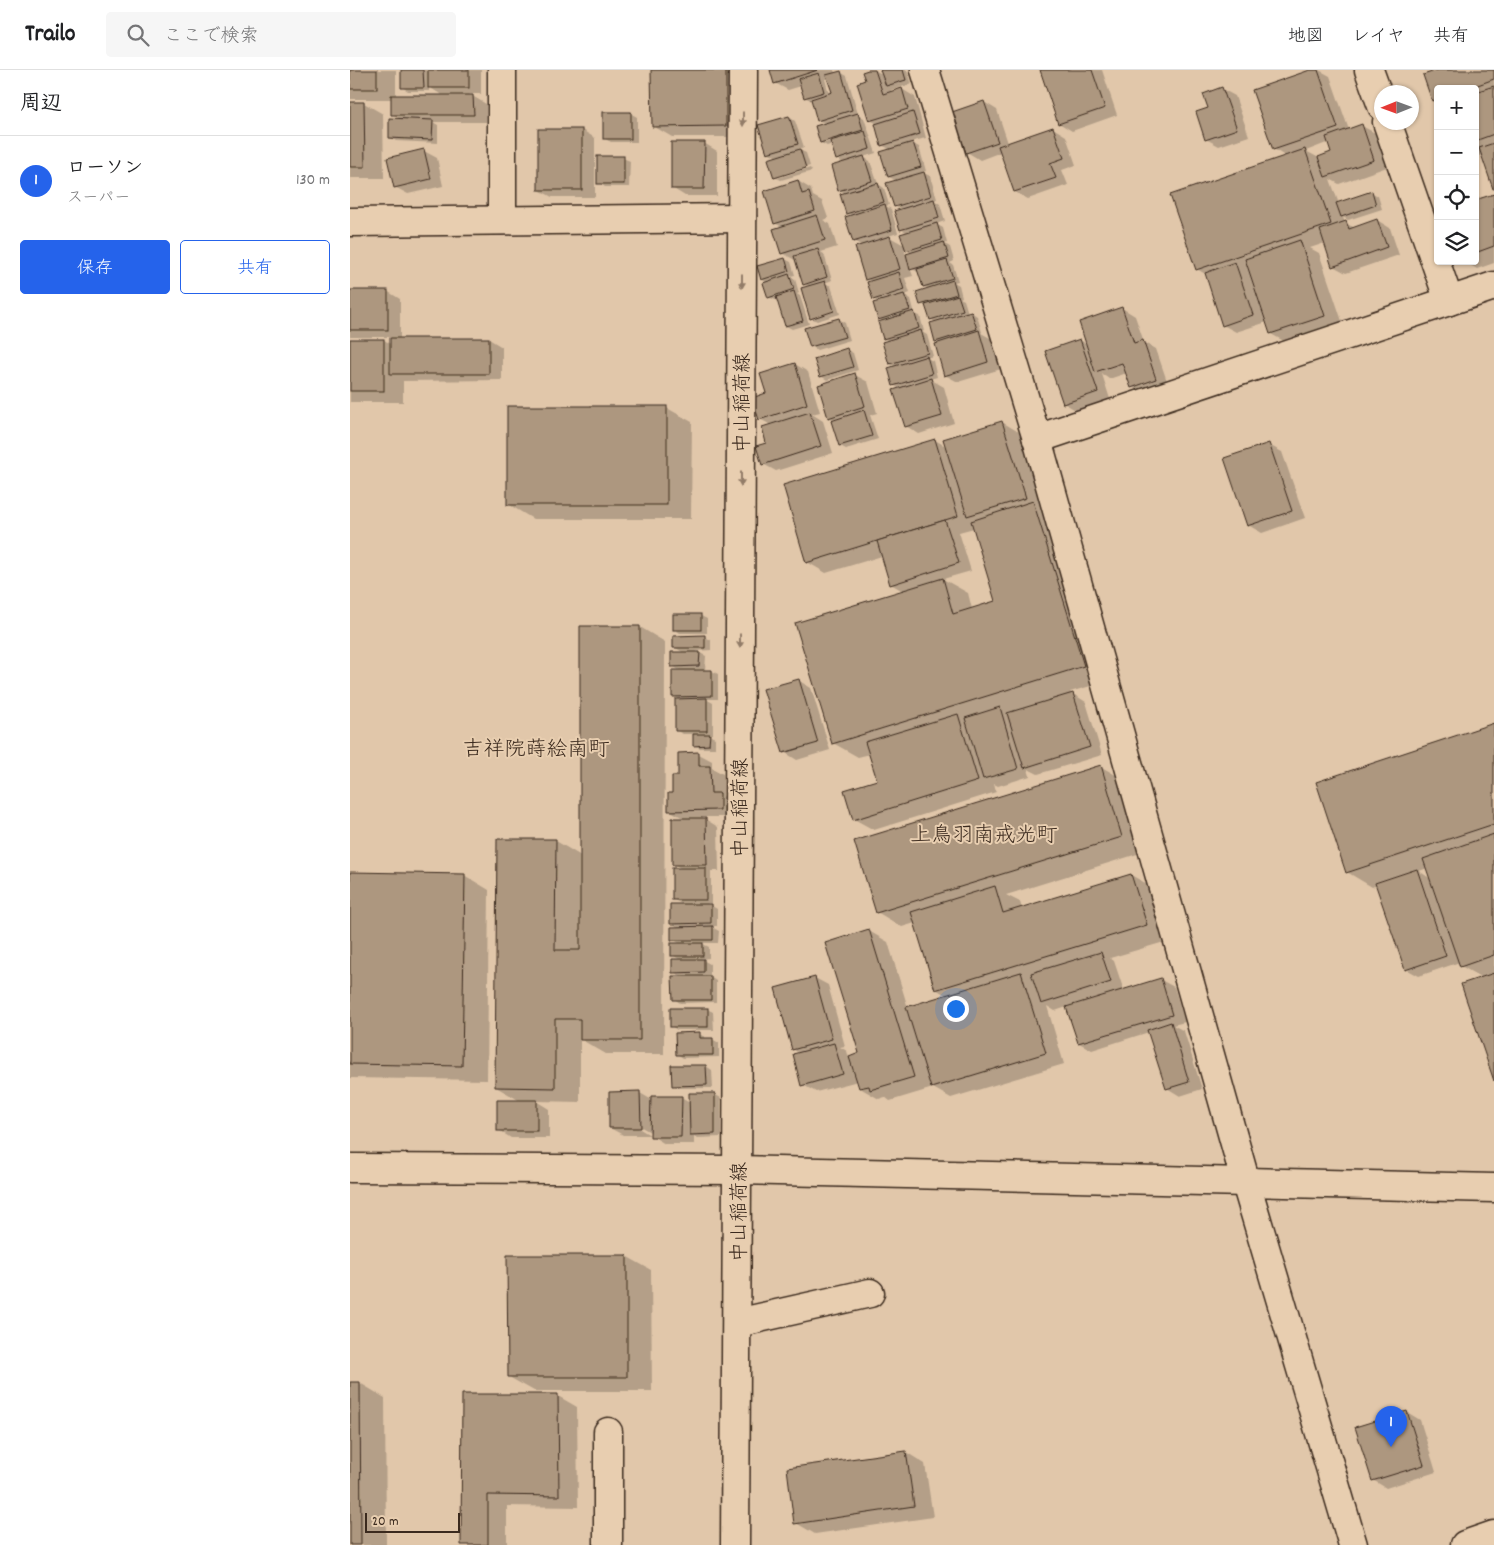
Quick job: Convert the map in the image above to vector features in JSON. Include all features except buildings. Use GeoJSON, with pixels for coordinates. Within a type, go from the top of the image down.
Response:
{"type":"FeatureCollection","features":[{"type":"Feature","properties":{"kind":"street"},"geometry":{"type":"LineString","coordinates":[[502,70],[502,220]]}},
{"type":"Feature","properties":{"kind":"street","name":"中山稲荷線"},"geometry":{"type":"LineString","coordinates":[[735,1545],[743,70]]}},
{"type":"Feature","properties":{"kind":"street"},"geometry":{"type":"LineString","coordinates":[[925,70],[1037,439],[1246,1183],[1352,1545]]}},
{"type":"Feature","properties":{"kind":"street"},"geometry":{"type":"LineString","coordinates":[[1369,70],[1374,85]]}},
{"type":"Feature","properties":{"kind":"street"},"geometry":{"type":"LineString","coordinates":[[1390,130],[1449,301]]}},
{"type":"Feature","properties":{"kind":"street"},"geometry":{"type":"LineString","coordinates":[[350,222],[742,218]]}},
{"type":"Feature","properties":{"kind":"street"},"geometry":{"type":"LineString","coordinates":[[1037,439],[1494,286]]}},
{"type":"Feature","properties":{"kind":"street"},"geometry":{"type":"LineString","coordinates":[[350,1168],[738,1170],[1494,1188]]}},
{"type":"Feature","properties":{"kind":"street"},"geometry":{"type":"LineString","coordinates":[[737,1323],[870,1293]]}},
{"type":"Feature","properties":{"kind":"street"},"geometry":{"type":"LineString","coordinates":[[608,1432],[608,1545]]}},
{"type":"Feature","properties":{"kind":"street"},"geometry":{"type":"LineString","coordinates":[[1465,1545],[1494,1534]]}},
{"type":"Feature","properties":{"kind":"place","name":"ローソン"},"geometry":{"type":"Point","coordinates":[1391,1447]}},
{"type":"Feature","properties":{"kind":"district","name":"吉祥院蒔絵南町"},"geometry":{"type":"Point","coordinates":[536,748]}},
{"type":"Feature","properties":{"kind":"district","name":"上鳥羽南戒光町"},"geometry":{"type":"Point","coordinates":[984,834]}}]}
